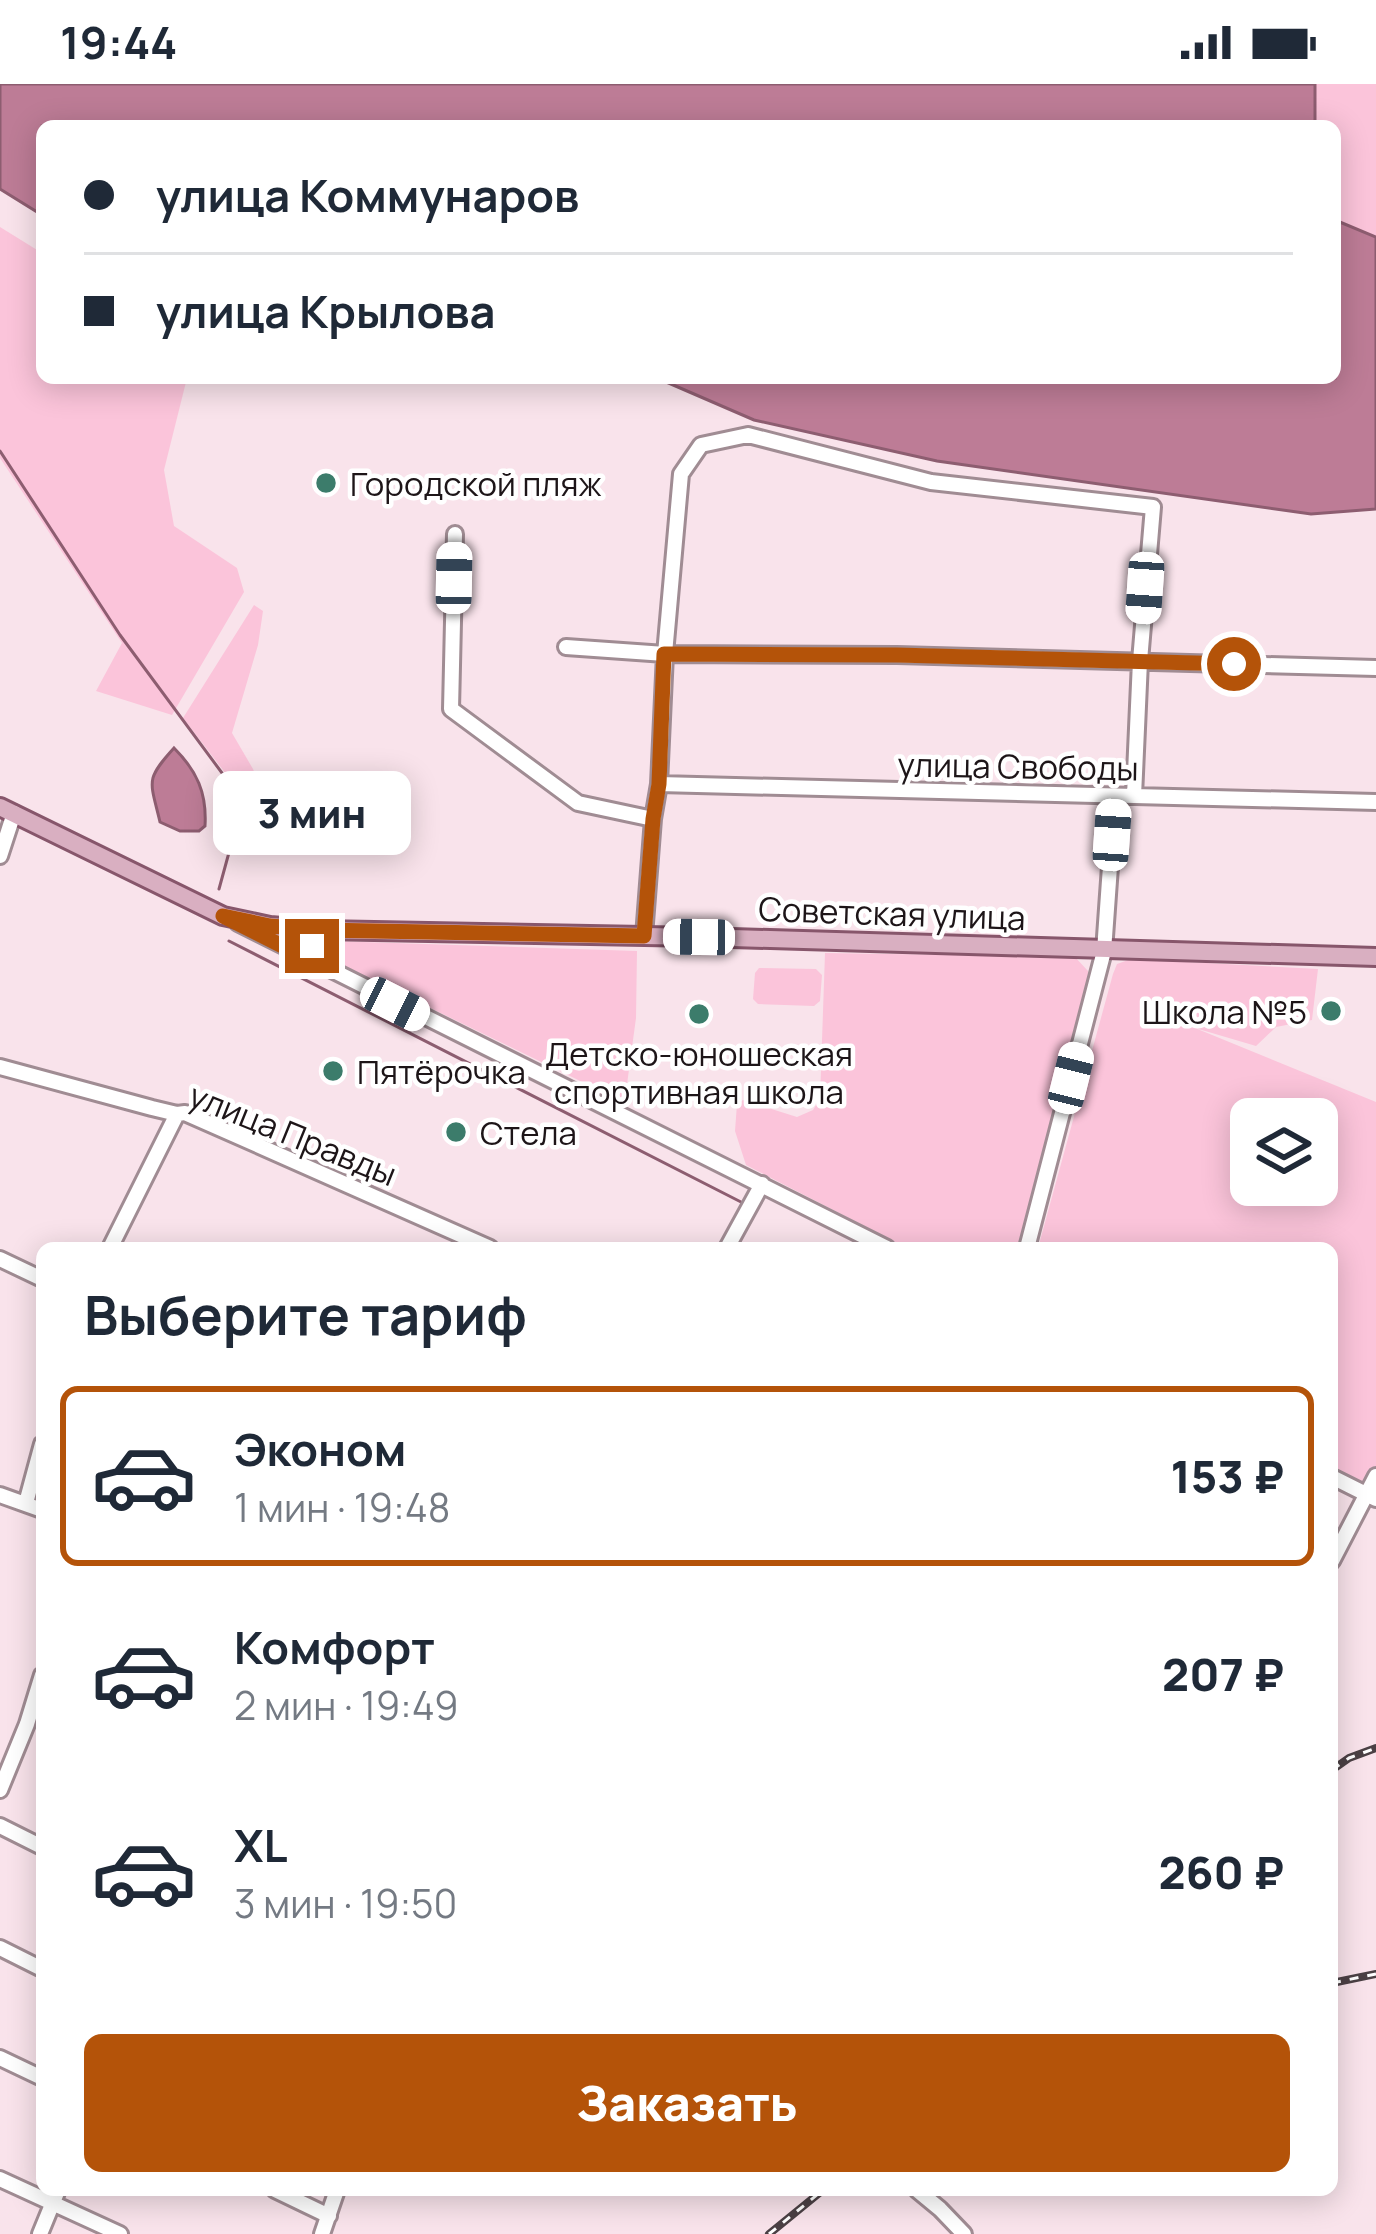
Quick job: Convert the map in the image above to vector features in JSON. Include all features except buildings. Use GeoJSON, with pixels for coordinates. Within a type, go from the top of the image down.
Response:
{"type":"FeatureCollection","features":[{"type":"Feature","properties":{"kind":"main road","name":"Советская улица"},"geometry":{"type":"LineString","coordinates":[[7,810],[223,916],[270,926],[1376,957]]}},
{"type":"Feature","properties":{"kind":"street"},"geometry":{"type":"LineString","coordinates":[[644,936],[681,474],[701,445],[748,435],[931,482],[1153,507],[1134,796]]}},
{"type":"Feature","properties":{"kind":"street"},"geometry":{"type":"LineString","coordinates":[[455,534],[452,709],[578,803],[653,819]]}},
{"type":"Feature","properties":{"kind":"street"},"geometry":{"type":"LineString","coordinates":[[566,647],[664,654],[1376,668]]}},
{"type":"Feature","properties":{"kind":"street","name":"улица Свободы"},"geometry":{"type":"LineString","coordinates":[[659,784],[1376,802]]}},
{"type":"Feature","properties":{"kind":"street"},"geometry":{"type":"LineString","coordinates":[[1029,1242],[1104,951],[1115,796]]}},
{"type":"Feature","properties":{"kind":"street"},"geometry":{"type":"LineString","coordinates":[[0,856],[7,810]]}},
{"type":"Feature","properties":{"kind":"street"},"geometry":{"type":"LineString","coordinates":[[223,916],[875,1242]]}},
{"type":"Feature","properties":{"kind":"street"},"geometry":{"type":"LineString","coordinates":[[320,930],[312,946],[322,966]]}},
{"type":"Feature","properties":{"kind":"street","name":"улица Правды"},"geometry":{"type":"LineString","coordinates":[[0,1067],[185,1112],[477,1242]]}},
{"type":"Feature","properties":{"kind":"street"},"geometry":{"type":"LineString","coordinates":[[113,1242],[178,1114]]}},
{"type":"Feature","properties":{"kind":"street"},"geometry":{"type":"LineString","coordinates":[[731,1242],[762,1184]]}},
{"type":"Feature","properties":{"kind":"street"},"geometry":{"type":"LineString","coordinates":[[0,1259],[36,1276]]}},
{"type":"Feature","properties":{"kind":"street"},"geometry":{"type":"LineString","coordinates":[[26,1503],[36,1466]]}},
{"type":"Feature","properties":{"kind":"street"},"geometry":{"type":"LineString","coordinates":[[1338,1551],[1372,1497],[1376,1476]]}},
{"type":"Feature","properties":{"kind":"street"},"geometry":{"type":"LineString","coordinates":[[1338,1481],[1372,1497]]}},
{"type":"Feature","properties":{"kind":"street"},"geometry":{"type":"LineString","coordinates":[[0,1495],[36,1507]]}},
{"type":"Feature","properties":{"kind":"street"},"geometry":{"type":"LineString","coordinates":[[0,1790],[35,1727]]}},
{"type":"Feature","properties":{"kind":"street"},"geometry":{"type":"LineString","coordinates":[[0,1826],[36,1844]]}},
{"type":"Feature","properties":{"kind":"street"},"geometry":{"type":"LineString","coordinates":[[0,1948],[36,1966]]}},
{"type":"Feature","properties":{"kind":"street"},"geometry":{"type":"LineString","coordinates":[[0,2059],[36,2075]]}},
{"type":"Feature","properties":{"kind":"street"},"geometry":{"type":"LineString","coordinates":[[0,2179],[36,2191]]}},
{"type":"Feature","properties":{"kind":"street"},"geometry":{"type":"LineString","coordinates":[[287,2196],[329,2216]]}},
{"type":"Feature","properties":{"kind":"street"},"geometry":{"type":"LineString","coordinates":[[322,2234],[335,2196]]}},
{"type":"Feature","properties":{"kind":"street"},"geometry":{"type":"LineString","coordinates":[[924,2196],[964,2234]]}},
{"type":"Feature","properties":{"kind":"street"},"geometry":{"type":"LineString","coordinates":[[40,2234],[55,2197],[120,2234]]}},
{"type":"Feature","properties":{"kind":"shaded area"},"geometry":{"type":"Polygon","coordinates":[[[0,84],[1315,84],[1315,120],[36,120],[36,211],[0,189],[0,84]]]}},
{"type":"Feature","properties":{"kind":"shaded area"},"geometry":{"type":"Polygon","coordinates":[[[1315,84],[1376,84],[1376,237],[1341,222],[1341,120],[1315,119],[1315,84]]]}},
{"type":"Feature","properties":{"kind":"shaded area"},"geometry":{"type":"Polygon","coordinates":[[[1341,222],[1376,237],[1376,509],[1311,514],[937,461],[754,420],[671,384],[1341,384],[1341,222]]]}},
{"type":"Feature","properties":{"kind":"shaded area"},"geometry":{"type":"Polygon","coordinates":[[[0,227],[36,249],[36,384],[186,384],[164,470],[174,526],[237,568],[244,592],[172,715],[96,691],[122,643],[0,458],[0,227]]]}},
{"type":"Feature","properties":{"kind":"shaded area"},"geometry":{"type":"Polygon","coordinates":[[[254,605],[263,611],[258,645],[232,733],[266,801],[250,827],[241,820],[244,802],[236,787],[183,718],[254,605]]]}},
{"type":"Feature","properties":{"kind":"shaded area"},"geometry":{"type":"Polygon","coordinates":[[[174,748],[189,765],[202,793],[205,826],[199,831],[180,831],[160,822],[152,781],[174,748]]]}},
{"type":"Feature","properties":{"kind":"shaded area"},"geometry":{"type":"Polygon","coordinates":[[[332,941],[637,951],[636,1018],[625,1099],[332,960],[324,950],[332,941]]]}},
{"type":"Feature","properties":{"kind":"shaded area"},"geometry":{"type":"Polygon","coordinates":[[[825,953],[1075,957],[1088,971],[1089,982],[1020,1242],[895,1242],[746,1165],[735,1131],[737,1104],[743,1100],[797,1117],[813,1110],[820,1099],[825,953]]]}},
{"type":"Feature","properties":{"kind":"shaded area"},"geometry":{"type":"Polygon","coordinates":[[[1131,959],[1318,969],[1312,1020],[1276,1027],[1256,1046],[1195,1028],[1376,1102],[1376,1469],[1367,1487],[1338,1472],[1338,1242],[1040,1242],[1117,964],[1131,959]]]}},
{"type":"Feature","properties":{"kind":"shaded area"},"geometry":{"type":"Polygon","coordinates":[[[759,968],[816,969],[822,975],[820,1001],[814,1006],[758,1004],[753,999],[759,968]]]}},
{"type":"Feature","properties":{"kind":"waterway"},"geometry":{"type":"LineString","coordinates":[[0,451],[120,635],[239,796],[242,805],[219,889]]}},
{"type":"Feature","properties":{"kind":"waterway"},"geometry":{"type":"LineString","coordinates":[[229,941],[741,1202]]}},
{"type":"Feature","properties":{"kind":"railway"},"geometry":{"type":"LineString","coordinates":[[1338,1766],[1376,1748]]}},
{"type":"Feature","properties":{"kind":"railway"},"geometry":{"type":"LineString","coordinates":[[1338,1982],[1376,1974]]}},
{"type":"Feature","properties":{"kind":"railway"},"geometry":{"type":"LineString","coordinates":[[769,2234],[816,2196]]}},
{"type":"Feature","properties":{"kind":"place","name":"Городской пляж"},"geometry":{"type":"Point","coordinates":[326,483]}},
{"type":"Feature","properties":{"kind":"place","name":"Школа №5"},"geometry":{"type":"Point","coordinates":[1331,1011]}},
{"type":"Feature","properties":{"kind":"place","name":"Детско-юношеская спортивная школа"},"geometry":{"type":"Point","coordinates":[699,1014]}},
{"type":"Feature","properties":{"kind":"place","name":"Пятёрочка"},"geometry":{"type":"Point","coordinates":[333,1071]}},
{"type":"Feature","properties":{"kind":"place","name":"Стела"},"geometry":{"type":"Point","coordinates":[456,1132]}},
{"type":"Feature","properties":{"kind":"route"},"geometry":{"type":"LineString","coordinates":[[312,946],[322,966],[223,916],[320,930],[644,936],[659,784],[664,654],[1234,664]]}}]}
